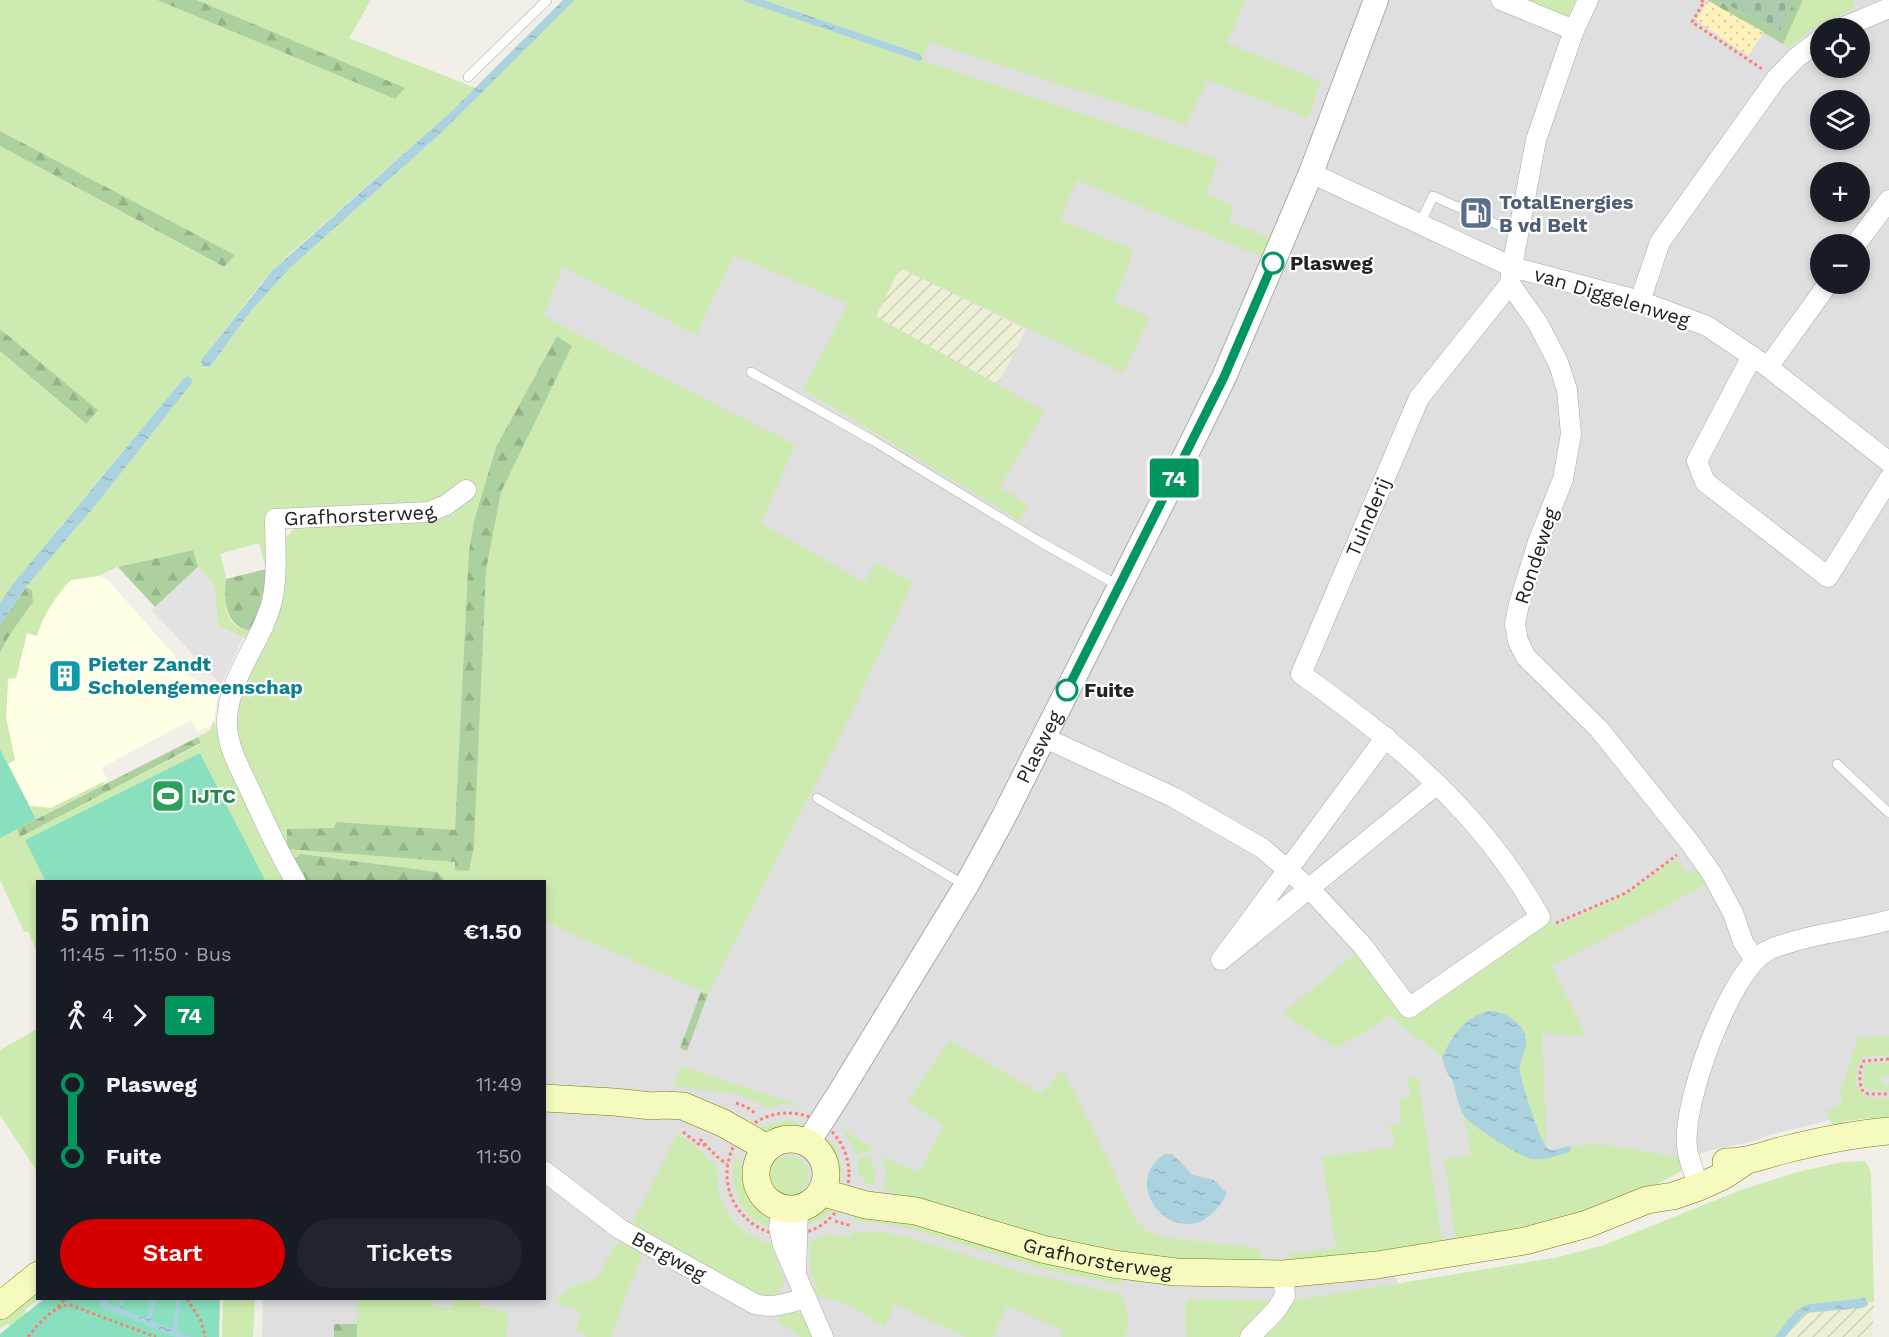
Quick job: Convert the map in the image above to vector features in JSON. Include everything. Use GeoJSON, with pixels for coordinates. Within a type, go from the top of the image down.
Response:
{"type":"FeatureCollection","features":[{"type":"Feature","properties":{"kind":"main road"},"geometry":{"type":"LineString","coordinates":[[546,1098],[683,1106],[708,1116],[735,1149]]}},
{"type":"Feature","properties":{"kind":"main road"},"geometry":{"type":"LineString","coordinates":[[652,1106],[702,1128],[735,1149],[762,1157]]}},
{"type":"Feature","properties":{"kind":"main road","name":"Grafhorsterweg"},"geometry":{"type":"LineString","coordinates":[[834,1193],[897,1198],[916,1211],[1042,1249],[1113,1264],[1210,1274],[1282,1274],[1377,1265],[1525,1241],[1587,1224],[1647,1200],[1668,1184],[1696,1179],[1717,1163],[1744,1162],[1782,1150],[1867,1133],[1889,1131]]}},
{"type":"Feature","properties":{"kind":"main road"},"geometry":{"type":"LineString","coordinates":[[814,1134],[814,1148],[823,1161],[834,1193],[786,1217],[762,1195],[756,1181],[762,1157],[782,1140],[814,1134]]}},
{"type":"Feature","properties":{"kind":"main road"},"geometry":{"type":"LineString","coordinates":[[0,1306],[36,1277]]}},
{"type":"Feature","properties":{"kind":"street","name":"Plasweg"},"geometry":{"type":"LineString","coordinates":[[814,1134],[966,886],[1001,822],[1224,377],[1311,173],[1376,0]]}},
{"type":"Feature","properties":{"kind":"street"},"geometry":{"type":"LineString","coordinates":[[1501,0],[1574,30]]}},
{"type":"Feature","properties":{"kind":"street"},"geometry":{"type":"LineString","coordinates":[[1511,276],[1536,140],[1574,30],[1588,0]]}},
{"type":"Feature","properties":{"kind":"street"},"geometry":{"type":"LineString","coordinates":[[1860,18],[1880,7]]}},
{"type":"Feature","properties":{"kind":"street"},"geometry":{"type":"LineString","coordinates":[[1640,301],[1660,242],[1776,79],[1810,47]]}},
{"type":"Feature","properties":{"kind":"street","name":"van Diggelenweg"},"geometry":{"type":"LineString","coordinates":[[1311,173],[1420,224],[1511,276],[1640,301],[1707,326],[1760,361],[1889,462]]}},
{"type":"Feature","properties":{"kind":"street"},"geometry":{"type":"LineString","coordinates":[[1864,234],[1889,200]]}},
{"type":"Feature","properties":{"kind":"street","name":"Rondeweg"},"geometry":{"type":"LineString","coordinates":[[1511,276],[1558,362],[1567,390],[1570,434],[1563,479],[1538,542],[1519,604],[1515,624],[1518,641],[1526,657],[1599,729],[1691,844],[1712,874],[1733,913],[1743,942],[1755,960]]}},
{"type":"Feature","properties":{"kind":"street","name":"Tuinderij"},"geometry":{"type":"LineString","coordinates":[[1511,276],[1419,398],[1301,674],[1361,716],[1415,761],[1463,811],[1501,856],[1524,888],[1540,917]]}},
{"type":"Feature","properties":{"kind":"street"},"geometry":{"type":"LineString","coordinates":[[1819,294],[1760,361],[1697,461],[1705,482],[1828,577],[1889,479]]}},
{"type":"Feature","properties":{"kind":"street","name":"Grafhorsterweg"},"geometry":{"type":"LineString","coordinates":[[295,880],[272,839],[234,755],[226,721],[232,692],[272,601],[275,519],[429,512],[446,505],[466,490]]}},
{"type":"Feature","properties":{"kind":"street"},"geometry":{"type":"LineString","coordinates":[[1043,737],[1173,797],[1262,849],[1310,890],[1363,946],[1409,1008],[1540,917]]}},
{"type":"Feature","properties":{"kind":"street"},"geometry":{"type":"LineString","coordinates":[[1386,737],[1221,960],[1310,890],[1437,784]]}},
{"type":"Feature","properties":{"kind":"street"},"geometry":{"type":"LineString","coordinates":[[1696,1179],[1687,1148],[1687,1137],[1701,1068],[1726,1007],[1755,960],[1766,951],[1782,945],[1889,920]]}},
{"type":"Feature","properties":{"kind":"street","name":"Bergweg"},"geometry":{"type":"LineString","coordinates":[[546,1173],[620,1229],[755,1304],[765,1307],[774,1306],[806,1298]]}},
{"type":"Feature","properties":{"kind":"street"},"geometry":{"type":"LineString","coordinates":[[786,1217],[796,1273]]}},
{"type":"Feature","properties":{"kind":"street"},"geometry":{"type":"LineString","coordinates":[[786,1217],[787,1257],[823,1337]]}},
{"type":"Feature","properties":{"kind":"street"},"geometry":{"type":"LineString","coordinates":[[1250,1337],[1276,1310],[1285,1296],[1282,1274]]}},
{"type":"Feature","properties":{"kind":"lane"},"geometry":{"type":"LineString","coordinates":[[468,77],[547,0]]}},
{"type":"Feature","properties":{"kind":"lane"},"geometry":{"type":"LineString","coordinates":[[1420,224],[1433,196],[1518,234]]}},
{"type":"Feature","properties":{"kind":"lane"},"geometry":{"type":"LineString","coordinates":[[750,372],[872,440],[1037,540],[1119,586]]}},
{"type":"Feature","properties":{"kind":"lane"},"geometry":{"type":"LineString","coordinates":[[1837,764],[1889,813]]}},
{"type":"Feature","properties":{"kind":"lane"},"geometry":{"type":"LineString","coordinates":[[816,798],[966,886]]}},
{"type":"Feature","properties":{"kind":"path"},"geometry":{"type":"LineString","coordinates":[[1701,0],[1704,2],[1692,21],[1776,79]]}},
{"type":"Feature","properties":{"kind":"path"},"geometry":{"type":"LineString","coordinates":[[1540,917],[1557,923],[1626,893],[1691,844]]}},
{"type":"Feature","properties":{"kind":"path"},"geometry":{"type":"LineString","coordinates":[[1889,1059],[1864,1061],[1861,1067],[1860,1082],[1865,1093],[1889,1094]]}},
{"type":"Feature","properties":{"kind":"path"},"geometry":{"type":"LineString","coordinates":[[786,1217],[768,1231],[755,1224],[739,1209],[729,1189],[735,1149],[760,1121],[785,1113],[805,1115],[814,1134],[833,1134],[844,1149],[849,1167],[834,1193]]}},
{"type":"Feature","properties":{"kind":"path"},"geometry":{"type":"LineString","coordinates":[[689,1122],[710,1151],[735,1149]]}},
{"type":"Feature","properties":{"kind":"path"},"geometry":{"type":"LineString","coordinates":[[28,1337],[63,1300]]}},
{"type":"Feature","properties":{"kind":"path"},"geometry":{"type":"LineString","coordinates":[[188,1300],[198,1315],[205,1337]]}},
{"type":"Feature","properties":{"kind":"path"},"geometry":{"type":"LineString","coordinates":[[57,1309],[67,1305],[75,1306],[156,1337]]}},
{"type":"Feature","properties":{"kind":"shaded area"},"geometry":{"type":"Polygon","coordinates":[[[680,0],[1889,0],[1889,1115],[1843,1117],[1705,1152],[1635,1182],[1482,1237],[1390,1248],[1409,1337],[262,1337],[263,1300],[546,1300],[546,880],[266,880],[680,0]]]}},
{"type":"Feature","properties":{"kind":"shaded area"},"geometry":{"type":"Polygon","coordinates":[[[900,268],[1026,329],[998,384],[875,316],[900,268]]]}},
{"type":"Feature","properties":{"kind":"shaded area"},"geometry":{"type":"Polygon","coordinates":[[[198,567],[214,584],[218,626],[243,637],[221,685],[152,610],[198,567]]]}},
{"type":"Feature","properties":{"kind":"shaded area"},"geometry":{"type":"Polygon","coordinates":[[[98,576],[108,580],[191,677],[219,689],[213,724],[198,732],[191,720],[101,768],[108,780],[51,808],[30,806],[8,764],[15,760],[6,718],[8,678],[16,678],[27,633],[37,636],[44,617],[65,585],[71,580],[98,576]]]}},
{"type":"Feature","properties":{"kind":"shaded area"},"geometry":{"type":"Polygon","coordinates":[[[1874,1302],[1872,1337],[1785,1337],[1805,1313],[1867,1306],[1868,1303],[1874,1302]]]}},
{"type":"Feature","properties":{"kind":"green space"},"geometry":{"type":"Polygon","coordinates":[[[0,0],[157,0],[395,99],[404,88],[197,0],[371,0],[349,38],[476,88],[284,259],[259,286],[201,360],[204,368],[210,367],[250,312],[290,268],[440,134],[575,0],[741,0],[1219,159],[1206,194],[1234,206],[1229,222],[1270,237],[1262,257],[1077,180],[1060,220],[1134,250],[1114,302],[1150,317],[1123,373],[900,268],[876,317],[1045,411],[1000,487],[1028,505],[1020,521],[803,389],[848,304],[734,255],[696,335],[563,267],[543,316],[795,445],[761,523],[864,582],[876,563],[913,582],[846,724],[708,994],[546,922],[546,880],[443,880],[437,872],[302,854],[292,860],[264,801],[239,744],[235,719],[238,703],[261,646],[258,644],[277,605],[278,547],[299,523],[435,515],[455,507],[476,488],[466,482],[443,500],[415,508],[269,515],[269,571],[266,569],[259,543],[220,554],[226,578],[227,612],[235,625],[254,631],[249,640],[218,626],[214,584],[198,567],[193,550],[118,567],[98,576],[71,580],[51,606],[37,636],[27,633],[16,678],[8,679],[6,718],[15,760],[8,764],[0,749],[0,653],[33,602],[32,590],[26,587],[99,501],[193,380],[188,376],[184,378],[58,529],[0,603],[0,351],[85,424],[98,410],[0,329],[0,146],[223,267],[235,255],[0,131],[0,0]],[[557,336],[496,447],[474,521],[469,551],[455,831],[336,822],[334,828],[287,829],[287,849],[456,862],[455,870],[469,871],[474,846],[486,570],[501,492],[572,346],[557,336]]]}},
{"type":"Feature","properties":{"kind":"green space"},"geometry":{"type":"Polygon","coordinates":[[[157,0],[197,0],[405,88],[395,99],[157,0]]]}},
{"type":"Feature","properties":{"kind":"green space"},"geometry":{"type":"Polygon","coordinates":[[[763,0],[1246,0],[1227,43],[1321,81],[1308,118],[1208,80],[1186,125],[929,42],[922,60],[920,54],[763,0]]]}},
{"type":"Feature","properties":{"kind":"green space"},"geometry":{"type":"Polygon","coordinates":[[[1522,0],[1580,0],[1571,18],[1564,20],[1522,0]]]}},
{"type":"Feature","properties":{"kind":"green space"},"geometry":{"type":"Polygon","coordinates":[[[1707,0],[1717,0],[1780,31],[1794,0],[1803,0],[1783,44],[1707,0]]]}},
{"type":"Feature","properties":{"kind":"green space"},"geometry":{"type":"Polygon","coordinates":[[[1717,0],[1794,0],[1780,31],[1717,0]]]}},
{"type":"Feature","properties":{"kind":"green space"},"geometry":{"type":"Polygon","coordinates":[[[1803,0],[1855,0],[1852,10],[1833,18],[1810,18],[1810,31],[1788,48],[1783,44],[1803,0]]]}},
{"type":"Feature","properties":{"kind":"green space"},"geometry":{"type":"Polygon","coordinates":[[[0,131],[235,255],[224,267],[0,146],[0,131]]]}},
{"type":"Feature","properties":{"kind":"green space"},"geometry":{"type":"Polygon","coordinates":[[[0,329],[98,410],[86,424],[0,351],[0,329]]]}},
{"type":"Feature","properties":{"kind":"green space"},"geometry":{"type":"Polygon","coordinates":[[[557,336],[572,346],[501,492],[486,570],[474,846],[469,871],[455,870],[455,862],[287,849],[287,829],[334,828],[336,822],[455,830],[469,551],[474,521],[496,447],[557,336]]]}},
{"type":"Feature","properties":{"kind":"green space"},"geometry":{"type":"Polygon","coordinates":[[[193,550],[198,567],[155,607],[118,567],[193,550]]]}},
{"type":"Feature","properties":{"kind":"green space"},"geometry":{"type":"Polygon","coordinates":[[[266,569],[269,588],[254,631],[244,629],[232,620],[228,613],[225,597],[226,579],[266,569]]]}},
{"type":"Feature","properties":{"kind":"green space"},"geometry":{"type":"Polygon","coordinates":[[[26,587],[32,590],[33,602],[0,653],[0,625],[26,587]]]}},
{"type":"Feature","properties":{"kind":"green space"},"geometry":{"type":"Polygon","coordinates":[[[213,721],[289,880],[265,880],[200,753],[25,840],[45,880],[36,880],[36,950],[28,931],[24,932],[0,880],[0,838],[17,829],[21,836],[201,744],[198,737],[211,730],[213,721]]]}},
{"type":"Feature","properties":{"kind":"green space"},"geometry":{"type":"Polygon","coordinates":[[[198,737],[201,743],[20,837],[17,829],[198,737]]]}},
{"type":"Feature","properties":{"kind":"green space"},"geometry":{"type":"Polygon","coordinates":[[[0,749],[36,819],[0,838],[0,749]]]}},
{"type":"Feature","properties":{"kind":"green space","name":"IJTC"},"geometry":{"type":"Polygon","coordinates":[[[200,753],[265,880],[45,880],[25,840],[200,753]]]}},
{"type":"Feature","properties":{"kind":"green space"},"geometry":{"type":"Polygon","coordinates":[[[103,782],[105,784],[36,819],[30,806],[51,808],[103,782]]]}},
{"type":"Feature","properties":{"kind":"green space"},"geometry":{"type":"Polygon","coordinates":[[[301,854],[437,872],[444,879],[305,880],[292,860],[301,854]]]}},
{"type":"Feature","properties":{"kind":"green space"},"geometry":{"type":"Polygon","coordinates":[[[1676,859],[1688,875],[1698,868],[1710,883],[1552,966],[1586,1036],[1542,1033],[1547,1148],[1530,1112],[1521,1080],[1520,1062],[1525,1039],[1519,1027],[1510,1018],[1452,1037],[1442,1057],[1389,1015],[1373,1028],[1335,1048],[1282,1013],[1357,953],[1400,1011],[1451,985],[1459,987],[1497,960],[1498,951],[1550,919],[1555,927],[1626,895],[1676,859]]]}},
{"type":"Feature","properties":{"kind":"green space"},"geometry":{"type":"Polygon","coordinates":[[[701,992],[708,994],[687,1051],[680,1048],[701,992]]]}},
{"type":"Feature","properties":{"kind":"green space"},"geometry":{"type":"Polygon","coordinates":[[[36,1030],[36,1169],[0,1115],[0,1050],[36,1030]]]}},
{"type":"Feature","properties":{"kind":"green space"},"geometry":{"type":"Polygon","coordinates":[[[1889,1036],[1889,1055],[1864,1057],[1860,1060],[1856,1076],[1861,1093],[1865,1096],[1889,1098],[1889,1122],[1871,1122],[1870,1118],[1845,1121],[1845,1128],[1838,1129],[1831,1123],[1827,1110],[1842,1104],[1840,1086],[1843,1085],[1858,1038],[1889,1036]]]}},
{"type":"Feature","properties":{"kind":"green space"},"geometry":{"type":"Polygon","coordinates":[[[949,1040],[1041,1094],[1062,1069],[1136,1221],[1149,1233],[1176,1239],[1257,1248],[1261,1253],[1262,1266],[1180,1264],[1010,1230],[883,1189],[886,1176],[882,1157],[919,1172],[944,1125],[908,1102],[949,1040]]]}},
{"type":"Feature","properties":{"kind":"green space"},"geometry":{"type":"Polygon","coordinates":[[[1889,1062],[1889,1076],[1882,1076],[1882,1085],[1889,1085],[1889,1091],[1866,1089],[1863,1085],[1865,1065],[1889,1062]]]}},
{"type":"Feature","properties":{"kind":"green space"},"geometry":{"type":"Polygon","coordinates":[[[681,1066],[802,1106],[784,1104],[768,1108],[738,1094],[673,1086],[681,1066]]]}},
{"type":"Feature","properties":{"kind":"green space"},"geometry":{"type":"Polygon","coordinates":[[[1418,1077],[1442,1242],[1439,1246],[1291,1261],[1289,1253],[1336,1249],[1322,1157],[1395,1147],[1394,1136],[1389,1127],[1385,1127],[1401,1123],[1399,1099],[1410,1097],[1407,1079],[1418,1077]]]}},
{"type":"Feature","properties":{"kind":"green space"},"geometry":{"type":"Polygon","coordinates":[[[1465,1117],[1513,1150],[1571,1150],[1570,1146],[1602,1144],[1680,1157],[1687,1168],[1643,1192],[1555,1225],[1456,1240],[1444,1159],[1471,1155],[1465,1117]]]}},
{"type":"Feature","properties":{"kind":"green space"},"geometry":{"type":"Polygon","coordinates":[[[786,1120],[806,1124],[791,1132],[767,1136],[758,1128],[786,1120]]]}},
{"type":"Feature","properties":{"kind":"green space"},"geometry":{"type":"Polygon","coordinates":[[[840,1127],[872,1150],[856,1156],[851,1143],[840,1127]]]}},
{"type":"Feature","properties":{"kind":"green space"},"geometry":{"type":"Polygon","coordinates":[[[678,1133],[716,1167],[720,1195],[733,1220],[746,1232],[771,1244],[785,1282],[778,1293],[780,1296],[761,1299],[630,1228],[678,1133]]]}},
{"type":"Feature","properties":{"kind":"green space"},"geometry":{"type":"Polygon","coordinates":[[[830,1140],[836,1148],[844,1175],[835,1168],[831,1160],[830,1140]]]}},
{"type":"Feature","properties":{"kind":"green space"},"geometry":{"type":"Polygon","coordinates":[[[870,1155],[876,1174],[873,1186],[864,1183],[865,1178],[859,1176],[857,1159],[870,1155]]]}},
{"type":"Feature","properties":{"kind":"green space"},"geometry":{"type":"Polygon","coordinates":[[[736,1156],[751,1196],[773,1227],[752,1218],[739,1200],[733,1178],[736,1156]]]}},
{"type":"Feature","properties":{"kind":"green space"},"geometry":{"type":"Polygon","coordinates":[[[788,1156],[796,1157],[802,1162],[807,1168],[807,1184],[802,1190],[796,1195],[788,1196],[780,1195],[774,1190],[769,1184],[768,1176],[769,1168],[774,1162],[780,1157],[788,1156]]]}},
{"type":"Feature","properties":{"kind":"green space"},"geometry":{"type":"Polygon","coordinates":[[[1865,1161],[1871,1172],[1874,1302],[1868,1303],[1865,1298],[1808,1304],[1795,1311],[1775,1337],[1254,1337],[1291,1301],[1559,1257],[1604,1245],[1741,1190],[1797,1172],[1843,1162],[1865,1161]]]}},
{"type":"Feature","properties":{"kind":"green space"},"geometry":{"type":"Polygon","coordinates":[[[823,1205],[835,1205],[825,1217],[802,1228],[810,1214],[823,1205]]]}},
{"type":"Feature","properties":{"kind":"green space"},"geometry":{"type":"Polygon","coordinates":[[[856,1208],[1115,1273],[1124,1285],[1050,1271],[904,1227],[854,1220],[856,1208]]]}},
{"type":"Feature","properties":{"kind":"green space"},"geometry":{"type":"Polygon","coordinates":[[[852,1232],[881,1232],[908,1237],[1021,1272],[1122,1294],[1128,1321],[1125,1337],[1061,1337],[1063,1331],[1007,1306],[993,1337],[966,1337],[894,1304],[885,1327],[847,1304],[818,1296],[811,1291],[817,1289],[810,1271],[809,1243],[829,1234],[851,1237],[852,1232]]]}},
{"type":"Feature","properties":{"kind":"green space"},"geometry":{"type":"Polygon","coordinates":[[[621,1243],[643,1254],[611,1337],[585,1337],[586,1333],[576,1331],[581,1311],[553,1302],[570,1288],[597,1278],[615,1245],[621,1243]]]}},
{"type":"Feature","properties":{"kind":"green space"},"geometry":{"type":"Polygon","coordinates":[[[36,1287],[37,1300],[25,1310],[24,1337],[7,1324],[0,1329],[0,1317],[36,1287]]]}},
{"type":"Feature","properties":{"kind":"green space"},"geometry":{"type":"Polygon","coordinates":[[[1191,1299],[1275,1300],[1243,1337],[1186,1337],[1185,1304],[1191,1299]]]}},
{"type":"Feature","properties":{"kind":"green space"},"geometry":{"type":"Polygon","coordinates":[[[43,1300],[220,1300],[219,1337],[0,1337],[0,1334],[43,1300]]]}},
{"type":"Feature","properties":{"kind":"green space"},"geometry":{"type":"Polygon","coordinates":[[[223,1300],[255,1300],[253,1337],[222,1337],[223,1300]]]}},
{"type":"Feature","properties":{"kind":"green space"},"geometry":{"type":"Polygon","coordinates":[[[357,1300],[433,1300],[433,1306],[452,1308],[454,1300],[463,1300],[481,1302],[480,1307],[508,1312],[506,1337],[357,1337],[357,1300]]]}},
{"type":"Feature","properties":{"kind":"green space"},"geometry":{"type":"Polygon","coordinates":[[[795,1311],[805,1316],[816,1337],[801,1337],[777,1321],[779,1314],[795,1311]]]}},
{"type":"Feature","properties":{"kind":"green space"},"geometry":{"type":"Polygon","coordinates":[[[334,1324],[357,1324],[357,1337],[334,1337],[334,1324]]]}},
{"type":"Feature","properties":{"kind":"sand"},"geometry":{"type":"Polygon","coordinates":[[[1708,1],[1764,32],[1748,56],[1696,20],[1708,1]]]}},
{"type":"Feature","properties":{"kind":"water"},"geometry":{"type":"Polygon","coordinates":[[[563,0],[575,0],[440,134],[290,268],[250,312],[210,367],[202,367],[201,360],[273,270],[455,108],[563,0]]]}},
{"type":"Feature","properties":{"kind":"water"},"geometry":{"type":"Polygon","coordinates":[[[741,0],[763,0],[920,54],[922,60],[919,61],[741,0]]]}},
{"type":"Feature","properties":{"kind":"water"},"geometry":{"type":"Polygon","coordinates":[[[188,376],[193,380],[191,384],[99,501],[26,587],[0,625],[0,603],[13,584],[188,376]]]}},
{"type":"Feature","properties":{"kind":"water"},"geometry":{"type":"Polygon","coordinates":[[[1489,1011],[1501,1013],[1513,1019],[1525,1034],[1526,1044],[1520,1071],[1536,1125],[1548,1149],[1570,1146],[1569,1152],[1541,1159],[1526,1157],[1487,1134],[1470,1122],[1462,1112],[1442,1057],[1450,1041],[1466,1022],[1489,1011]]]}},
{"type":"Feature","properties":{"kind":"water"},"geometry":{"type":"Polygon","coordinates":[[[1165,1154],[1172,1154],[1193,1175],[1214,1180],[1227,1193],[1212,1214],[1194,1223],[1177,1223],[1162,1214],[1152,1201],[1147,1185],[1151,1169],[1165,1154]]]}},
{"type":"Feature","properties":{"kind":"water"},"geometry":{"type":"Polygon","coordinates":[[[1865,1298],[1868,1303],[1862,1308],[1805,1313],[1785,1337],[1775,1337],[1795,1311],[1808,1304],[1865,1298]]]}},
{"type":"Feature","properties":{"kind":"water"},"geometry":{"type":"Polygon","coordinates":[[[99,1300],[107,1300],[109,1304],[118,1307],[121,1300],[125,1300],[122,1309],[146,1319],[151,1300],[156,1300],[151,1320],[172,1329],[177,1300],[181,1300],[177,1330],[191,1337],[176,1337],[102,1307],[99,1300]]]}},
{"type":"Feature","properties":{"kind":"bus line","name":"74"},"geometry":{"type":"LineString","coordinates":[[1067,690],[1224,377],[1273,263]]}},
{"type":"Feature","properties":{"kind":"place","name":"TotalEnergies B vd Belt"},"geometry":{"type":"Point","coordinates":[1476,213]}},
{"type":"Feature","properties":{"kind":"place","name":"Plasweg"},"geometry":{"type":"Point","coordinates":[1273,263]}},
{"type":"Feature","properties":{"kind":"place","name":"Pieter Zandt Scholengemeenschap"},"geometry":{"type":"Point","coordinates":[65,676]}},
{"type":"Feature","properties":{"kind":"place","name":"Fuite"},"geometry":{"type":"Point","coordinates":[1067,690]}},
{"type":"Feature","properties":{"kind":"place","name":"IJTC"},"geometry":{"type":"Point","coordinates":[168,796]}}]}
